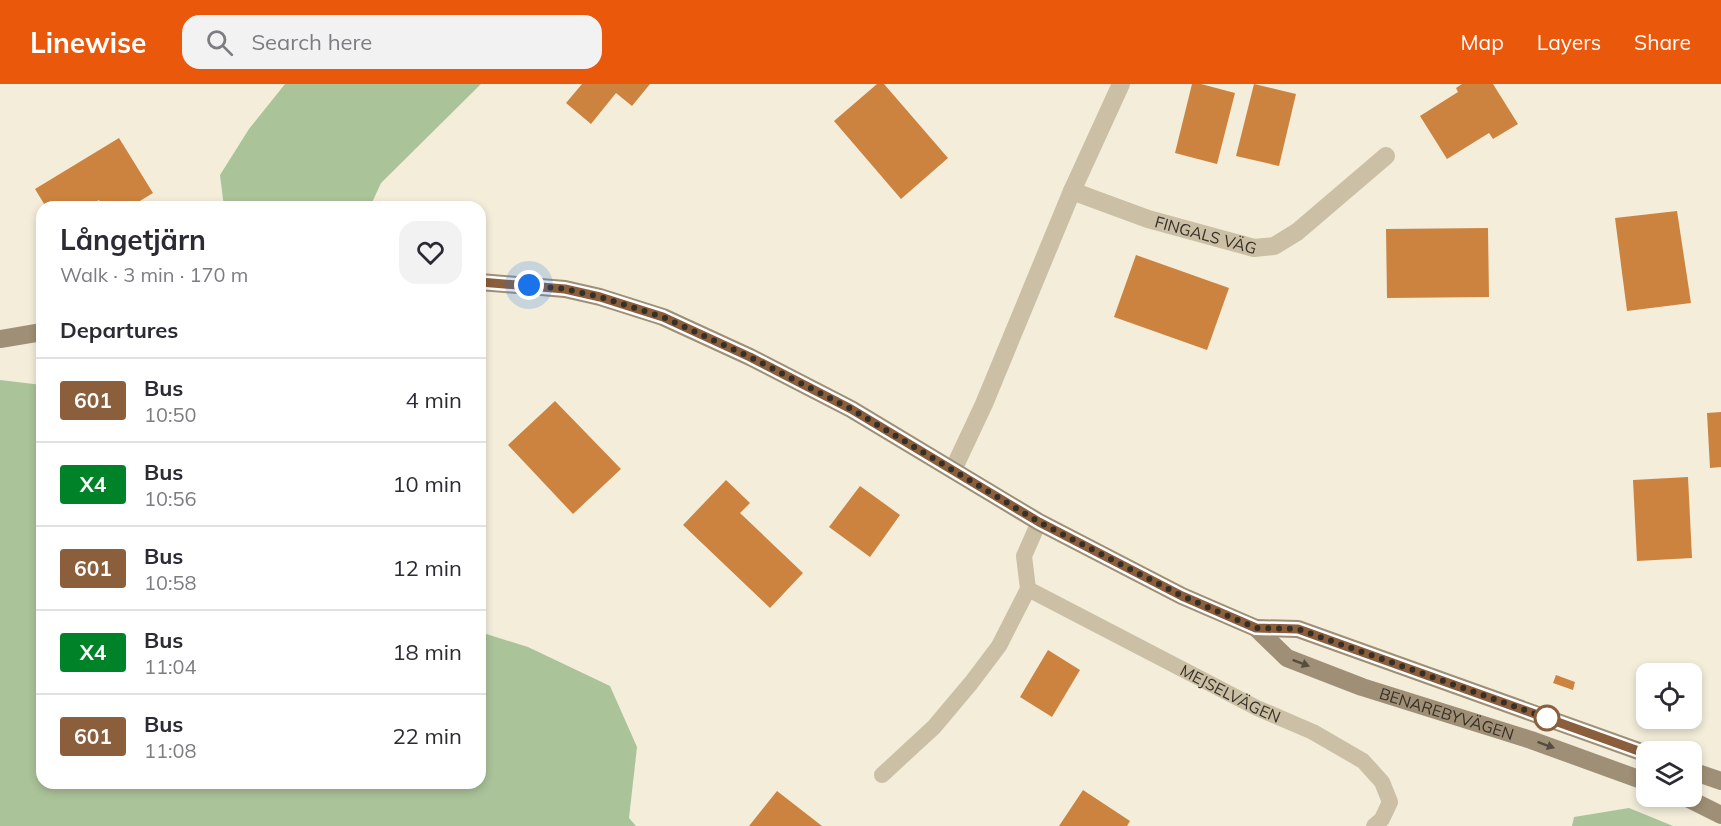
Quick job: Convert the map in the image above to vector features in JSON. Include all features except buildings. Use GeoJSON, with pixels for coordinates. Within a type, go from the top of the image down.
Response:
{"type":"FeatureCollection","features":[{"type":"Feature","properties":{"kind":"street"},"geometry":{"type":"LineString","coordinates":[[953,470],[984,404],[1072,191],[1121,84]]}},
{"type":"Feature","properties":{"kind":"street","name":"FINGALS VÄG"},"geometry":{"type":"LineString","coordinates":[[1072,191],[1148,219],[1254,248],[1275,246],[1297,232],[1386,156]]}},
{"type":"Feature","properties":{"kind":"street","name":"BENAREBYVÄGEN"},"geometry":{"type":"LineString","coordinates":[[486,282],[565,289],[600,297],[663,317],[750,357],[851,409],[1039,522],[1182,596],[1256,628],[1287,658],[1362,687],[1531,740],[1636,778]]}},
{"type":"Feature","properties":{"kind":"street"},"geometry":{"type":"LineString","coordinates":[[0,339],[36,333]]}},
{"type":"Feature","properties":{"kind":"street","name":"BENAREBYVÄGEN"},"geometry":{"type":"LineString","coordinates":[[1256,628],[1298,629],[1636,750]]}},
{"type":"Feature","properties":{"kind":"street"},"geometry":{"type":"LineString","coordinates":[[1702,775],[1721,782]]}},
{"type":"Feature","properties":{"kind":"street"},"geometry":{"type":"LineString","coordinates":[[1702,806],[1721,815]]}},
{"type":"Feature","properties":{"kind":"lane"},"geometry":{"type":"LineString","coordinates":[[882,775],[934,727],[999,646],[1028,590],[1024,556],[1039,522]]}},
{"type":"Feature","properties":{"kind":"lane","name":"MEJSELVÄGEN"},"geometry":{"type":"LineString","coordinates":[[1028,590],[1257,708],[1313,732],[1363,761],[1382,782],[1390,802],[1382,819],[1374,826]]}},
{"type":"Feature","properties":{"kind":"green space"},"geometry":{"type":"Polygon","coordinates":[[[285,84],[481,84],[381,183],[373,201],[223,201],[220,175],[249,129],[285,84]]]}},
{"type":"Feature","properties":{"kind":"green space"},"geometry":{"type":"Polygon","coordinates":[[[0,380],[36,384],[36,789],[486,789],[486,634],[528,647],[610,686],[637,747],[629,818],[636,826],[0,826],[0,380]]]}},
{"type":"Feature","properties":{"kind":"green space"},"geometry":{"type":"Polygon","coordinates":[[[1629,808],[1673,826],[1572,826],[1574,817],[1629,808]]]}},
{"type":"Feature","properties":{"kind":"bus line","name":"601"},"geometry":{"type":"LineString","coordinates":[[486,282],[565,289],[600,297],[663,317],[750,357],[851,409],[1039,522],[1182,596],[1256,628],[1298,629],[1636,750]]}},
{"type":"Feature","properties":{"kind":"route"},"geometry":{"type":"LineString","coordinates":[[529,285],[565,289],[600,297],[663,317],[750,357],[851,409],[1039,522],[1182,596],[1256,628],[1298,629],[1547,718]]}}]}
